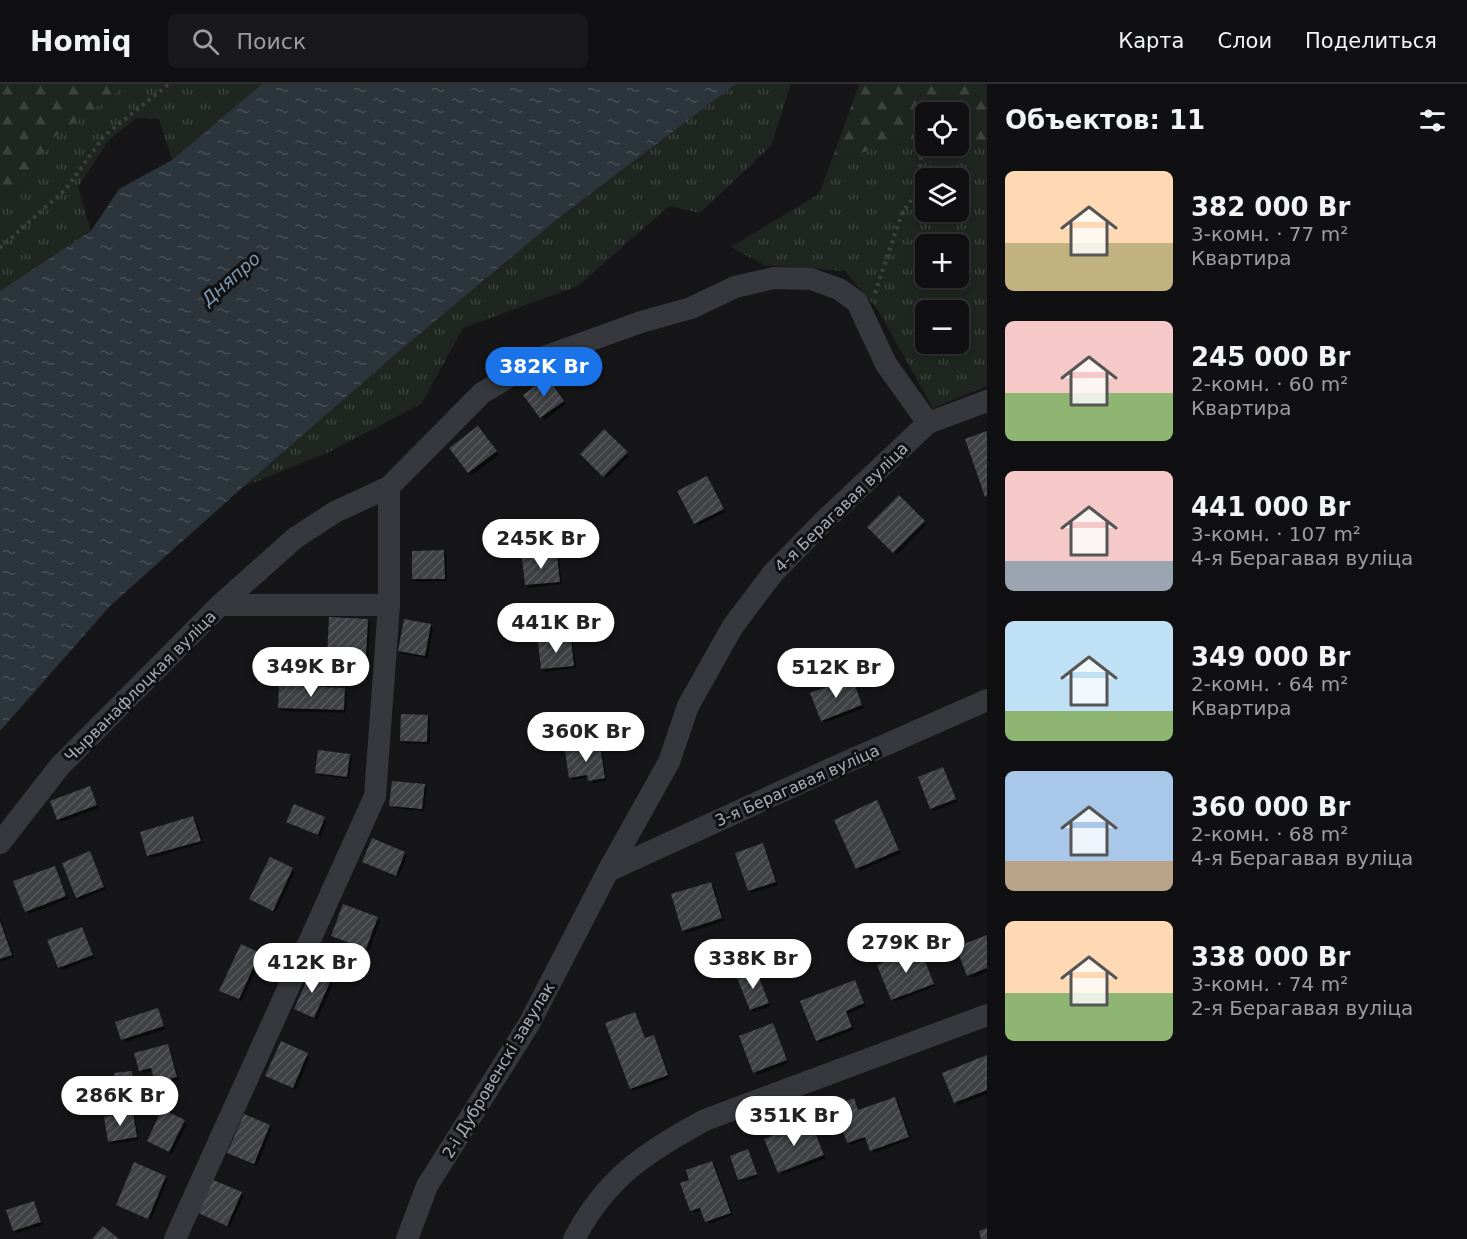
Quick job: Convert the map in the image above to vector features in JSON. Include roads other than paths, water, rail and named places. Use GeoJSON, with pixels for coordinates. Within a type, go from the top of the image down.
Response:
{"type":"FeatureCollection","features":[{"type":"Feature","properties":{"kind":"street"},"geometry":{"type":"LineString","coordinates":[[220,605],[295,538],[335,512],[389,487],[482,393],[541,358],[641,322],[691,308],[735,287],[774,279],[811,279],[839,289],[857,302],[867,319],[886,364],[928,423]]}},
{"type":"Feature","properties":{"kind":"street","name":"4-я Берагавая вуліца"},"geometry":{"type":"LineString","coordinates":[[608,871],[669,762],[688,706],[733,626],[773,573],[825,520],[928,423],[987,400]]}},
{"type":"Feature","properties":{"kind":"street"},"geometry":{"type":"LineString","coordinates":[[175,1239],[375,796],[389,605],[389,487]]}},
{"type":"Feature","properties":{"kind":"street","name":"Чырванафлоцкая вуліца"},"geometry":{"type":"LineString","coordinates":[[0,843],[60,766],[220,605],[389,605]]}},
{"type":"Feature","properties":{"kind":"street","name":"3-я Берагавая вуліца"},"geometry":{"type":"LineString","coordinates":[[608,871],[987,700]]}},
{"type":"Feature","properties":{"kind":"street","name":"2-і Дубровенскі завулак"},"geometry":{"type":"LineString","coordinates":[[407,1239],[428,1186],[529,1024],[608,871]]}},
{"type":"Feature","properties":{"kind":"street"},"geometry":{"type":"LineString","coordinates":[[574,1239],[605,1190],[640,1158],[705,1120],[987,1015]]}},
{"type":"Feature","properties":{"kind":"water","name":"Дняпро"},"geometry":{"type":"Polygon","coordinates":[[[262,84],[736,84],[561,216],[397,353],[243,487],[110,606],[0,731],[0,291],[91,231],[119,189],[172,160],[262,84]]]}}]}
